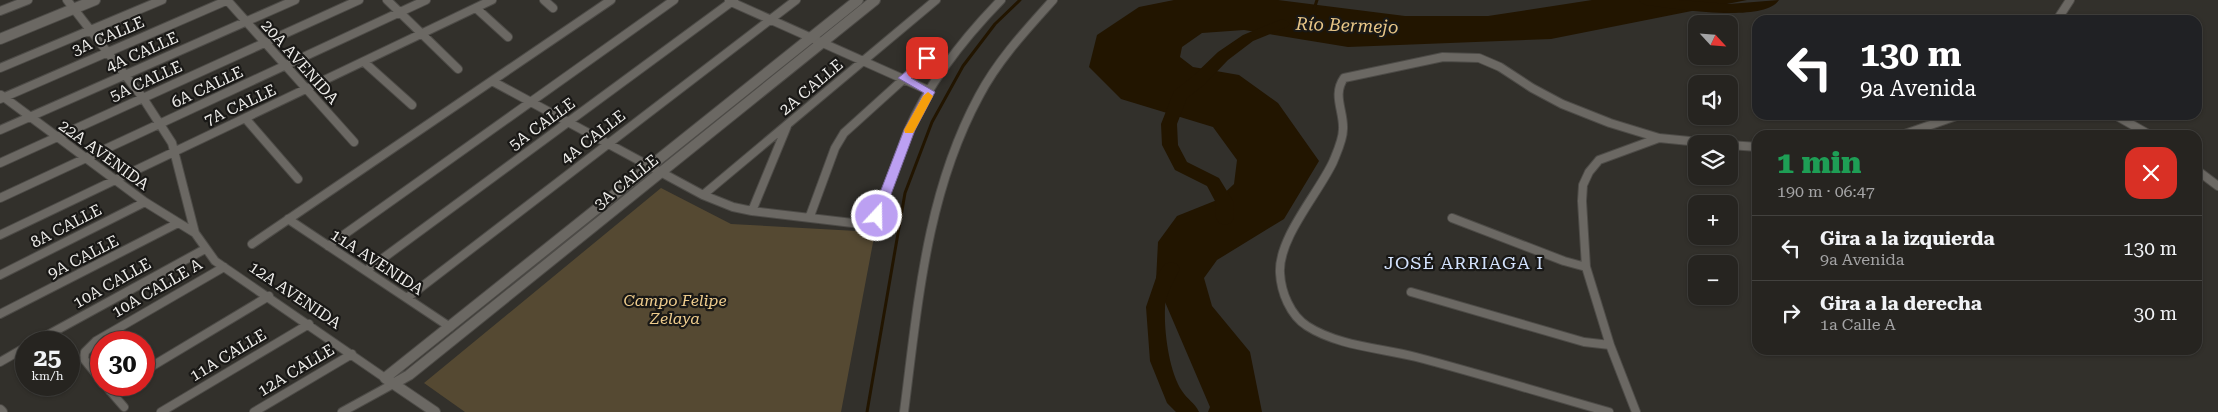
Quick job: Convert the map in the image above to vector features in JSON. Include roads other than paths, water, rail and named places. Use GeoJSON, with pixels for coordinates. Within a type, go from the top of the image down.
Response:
{"type":"FeatureCollection","features":[{"type":"Feature","properties":{"kind":"street"},"geometry":{"type":"LineString","coordinates":[[0,11],[28,0]]}},
{"type":"Feature","properties":{"kind":"street"},"geometry":{"type":"LineString","coordinates":[[67,0],[143,98],[176,150],[194,233]]}},
{"type":"Feature","properties":{"kind":"street"},"geometry":{"type":"LineString","coordinates":[[0,39],[95,0]]}},
{"type":"Feature","properties":{"kind":"street"},"geometry":{"type":"LineString","coordinates":[[0,68],[162,0]]}},
{"type":"Feature","properties":{"kind":"street","name":"20A AVENIDA"},"geometry":{"type":"LineString","coordinates":[[227,0],[354,142]]}},
{"type":"Feature","properties":{"kind":"street","name":"3A CALLE"},"geometry":{"type":"LineString","coordinates":[[1,97],[227,0]]}},
{"type":"Feature","properties":{"kind":"street","name":"4A CALLE"},"geometry":{"type":"LineString","coordinates":[[0,130],[295,0]]}},
{"type":"Feature","properties":{"kind":"street","name":"5A CALLE"},"geometry":{"type":"LineString","coordinates":[[0,163],[359,0]]}},
{"type":"Feature","properties":{"kind":"street"},"geometry":{"type":"LineString","coordinates":[[387,0],[458,69]]}},
{"type":"Feature","properties":{"kind":"street","name":"6A CALLE"},"geometry":{"type":"LineString","coordinates":[[0,198],[426,0]]}},
{"type":"Feature","properties":{"kind":"street","name":"7A CALLE"},"geometry":{"type":"LineString","coordinates":[[0,235],[492,0]]}},
{"type":"Feature","properties":{"kind":"street"},"geometry":{"type":"LineString","coordinates":[[544,0],[553,8]]}},
{"type":"Feature","properties":{"kind":"street"},"geometry":{"type":"LineString","coordinates":[[252,244],[612,0]]}},
{"type":"Feature","properties":{"kind":"street"},"geometry":{"type":"LineString","coordinates":[[328,246],[674,0]]}},
{"type":"Feature","properties":{"kind":"street","name":"4A CALLE"},"geometry":{"type":"LineString","coordinates":[[408,298],[796,0]]}},
{"type":"Feature","properties":{"kind":"street","name":"3A CALLE"},"geometry":{"type":"LineString","coordinates":[[389,381],[450,327],[858,0]]}},
{"type":"Feature","properties":{"kind":"street","name":"3A CALLE"},"geometry":{"type":"LineString","coordinates":[[389,381],[409,375],[662,173],[874,0]]}},
{"type":"Feature","properties":{"kind":"street","name":"2A CALLE"},"geometry":{"type":"LineString","coordinates":[[703,195],[936,0]]}},
{"type":"Feature","properties":{"kind":"street"},"geometry":{"type":"LineString","coordinates":[[492,81],[703,195],[733,207],[860,224],[876,218],[909,130],[930,92],[971,30],[1001,0]]}},
{"type":"Feature","properties":{"kind":"street"},"geometry":{"type":"LineString","coordinates":[[904,412],[925,254],[943,179],[979,96],[1014,43],[1054,0]]}},
{"type":"Feature","properties":{"kind":"street"},"geometry":{"type":"LineString","coordinates":[[2060,15],[2070,0]]}},
{"type":"Feature","properties":{"kind":"street"},"geometry":{"type":"LineString","coordinates":[[730,1],[903,78],[930,92]]}},
{"type":"Feature","properties":{"kind":"street","name":"5A CALLE"},"geometry":{"type":"LineString","coordinates":[[367,270],[730,1]]}},
{"type":"Feature","properties":{"kind":"street"},"geometry":{"type":"LineString","coordinates":[[476,8],[508,36]]}},
{"type":"Feature","properties":{"kind":"street"},"geometry":{"type":"LineString","coordinates":[[1609,412],[1414,356],[1332,336],[1306,326],[1292,312],[1282,283],[1280,265],[1286,246],[1324,179],[1338,148],[1343,130],[1338,90],[1344,78],[1390,70],[1419,61],[1452,56],[1479,58],[1504,69],[1532,88],[1613,125],[1659,138],[1688,141]]}},
{"type":"Feature","properties":{"kind":"street"},"geometry":{"type":"LineString","coordinates":[[810,216],[835,148],[844,133],[927,58]]}},
{"type":"Feature","properties":{"kind":"street"},"geometry":{"type":"LineString","coordinates":[[364,62],[412,105]]}},
{"type":"Feature","properties":{"kind":"street","name":"22A AVENIDA"},"geometry":{"type":"LineString","coordinates":[[1,97],[145,202],[194,233]]}},
{"type":"Feature","properties":{"kind":"street"},"geometry":{"type":"LineString","coordinates":[[245,118],[298,179]]}},
{"type":"Feature","properties":{"kind":"street"},"geometry":{"type":"LineString","coordinates":[[1916,130],[1945,120]]}},
{"type":"Feature","properties":{"kind":"street"},"geometry":{"type":"LineString","coordinates":[[2124,120],[2141,130]]}},
{"type":"Feature","properties":{"kind":"street"},"geometry":{"type":"LineString","coordinates":[[752,211],[788,124]]}},
{"type":"Feature","properties":{"kind":"street"},"geometry":{"type":"LineString","coordinates":[[1636,412],[1610,345],[1586,267],[1582,201],[1584,186],[1589,172],[1599,160],[1659,138]]}},
{"type":"Feature","properties":{"kind":"street"},"geometry":{"type":"LineString","coordinates":[[1738,145],[1752,146]]}},
{"type":"Feature","properties":{"kind":"street"},"geometry":{"type":"LineString","coordinates":[[2202,174],[2218,186]]}},
{"type":"Feature","properties":{"kind":"street","name":"8A CALLE"},"geometry":{"type":"LineString","coordinates":[[0,275],[145,202]]}},
{"type":"Feature","properties":{"kind":"street"},"geometry":{"type":"LineString","coordinates":[[1452,218],[1564,261],[1586,267]]}},
{"type":"Feature","properties":{"kind":"street","name":"11A AVENIDA"},"geometry":{"type":"LineString","coordinates":[[288,219],[450,327]]}},
{"type":"Feature","properties":{"kind":"street","name":"9A CALLE"},"geometry":{"type":"LineString","coordinates":[[0,314],[178,223]]}},
{"type":"Feature","properties":{"kind":"street","name":"12A AVENIDA"},"geometry":{"type":"LineString","coordinates":[[194,233],[204,249],[224,267],[310,324],[432,411]]}},
{"type":"Feature","properties":{"kind":"street","name":"10A CALLE"},"geometry":{"type":"LineString","coordinates":[[55,331],[204,249]]}},
{"type":"Feature","properties":{"kind":"street","name":"10A CALLE A"},"geometry":{"type":"LineString","coordinates":[[113,331],[224,267]]}},
{"type":"Feature","properties":{"kind":"street"},"geometry":{"type":"LineString","coordinates":[[1411,292],[1584,342],[1610,345]]}},
{"type":"Feature","properties":{"kind":"street"},"geometry":{"type":"LineString","coordinates":[[155,364],[269,296]]}},
{"type":"Feature","properties":{"kind":"street","name":"11A CALLE"},"geometry":{"type":"LineString","coordinates":[[162,412],[310,324]]}},
{"type":"Feature","properties":{"kind":"street","name":"10A CALLE A"},"geometry":{"type":"LineString","coordinates":[[90,347],[85,352],[84,359],[90,366]]}},
{"type":"Feature","properties":{"kind":"street"},"geometry":{"type":"LineString","coordinates":[[0,362],[15,353]]}},
{"type":"Feature","properties":{"kind":"street","name":"12A CALLE"},"geometry":{"type":"LineString","coordinates":[[254,412],[352,354]]}},
{"type":"Feature","properties":{"kind":"street"},"geometry":{"type":"LineString","coordinates":[[342,412],[389,381]]}},
{"type":"Feature","properties":{"kind":"street"},"geometry":{"type":"LineString","coordinates":[[115,396],[124,407]]}},
{"type":"Feature","properties":{"kind":"water"},"geometry":{"type":"Polygon","coordinates":[[[1174,0],[1278,0],[1405,16],[1488,16],[1592,0],[1747,0],[1551,39],[1348,47],[1244,30],[1202,33],[1182,47],[1180,57],[1193,67],[1239,75],[1278,103],[1319,161],[1284,219],[1217,260],[1204,278],[1212,306],[1250,352],[1262,412],[1208,412],[1210,407],[1156,281],[1158,242],[1177,216],[1217,200],[1234,184],[1237,160],[1213,127],[1121,99],[1089,67],[1097,35],[1139,7],[1174,0]]]}},
{"type":"Feature","properties":{"kind":"waterway"},"geometry":{"type":"LineString","coordinates":[[867,412],[905,193],[932,122],[963,66],[995,24],[1020,0]]}},
{"type":"Feature","properties":{"kind":"waterway"},"geometry":{"type":"LineString","coordinates":[[1314,9],[1317,0]]}},
{"type":"Feature","properties":{"kind":"waterway","name":"Río Bermejo"},"geometry":{"type":"LineString","coordinates":[[1646,0],[1729,9],[1761,5],[1772,0]]}},
{"type":"Feature","properties":{"kind":"waterway","name":"Río Bermejo"},"geometry":{"type":"LineString","coordinates":[[1225,218],[1224,201],[1213,182],[1181,166],[1170,145],[1169,124],[1180,95],[1198,81],[1223,56],[1248,38],[1282,24]]}},
{"type":"Feature","properties":{"kind":"waterway","name":"Río Bermejo"},"geometry":{"type":"LineString","coordinates":[[1171,269],[1164,280],[1155,307],[1160,361],[1174,397],[1189,412]]}},
{"type":"Feature","properties":{"kind":"district","name":"JOSÉ ARRIAGA I"},"geometry":{"type":"Point","coordinates":[1464,262]}},
{"type":"Feature","properties":{"kind":"park label","name":"Campo Felipe Zelaya"},"geometry":{"type":"Point","coordinates":[675,309]}}]}
